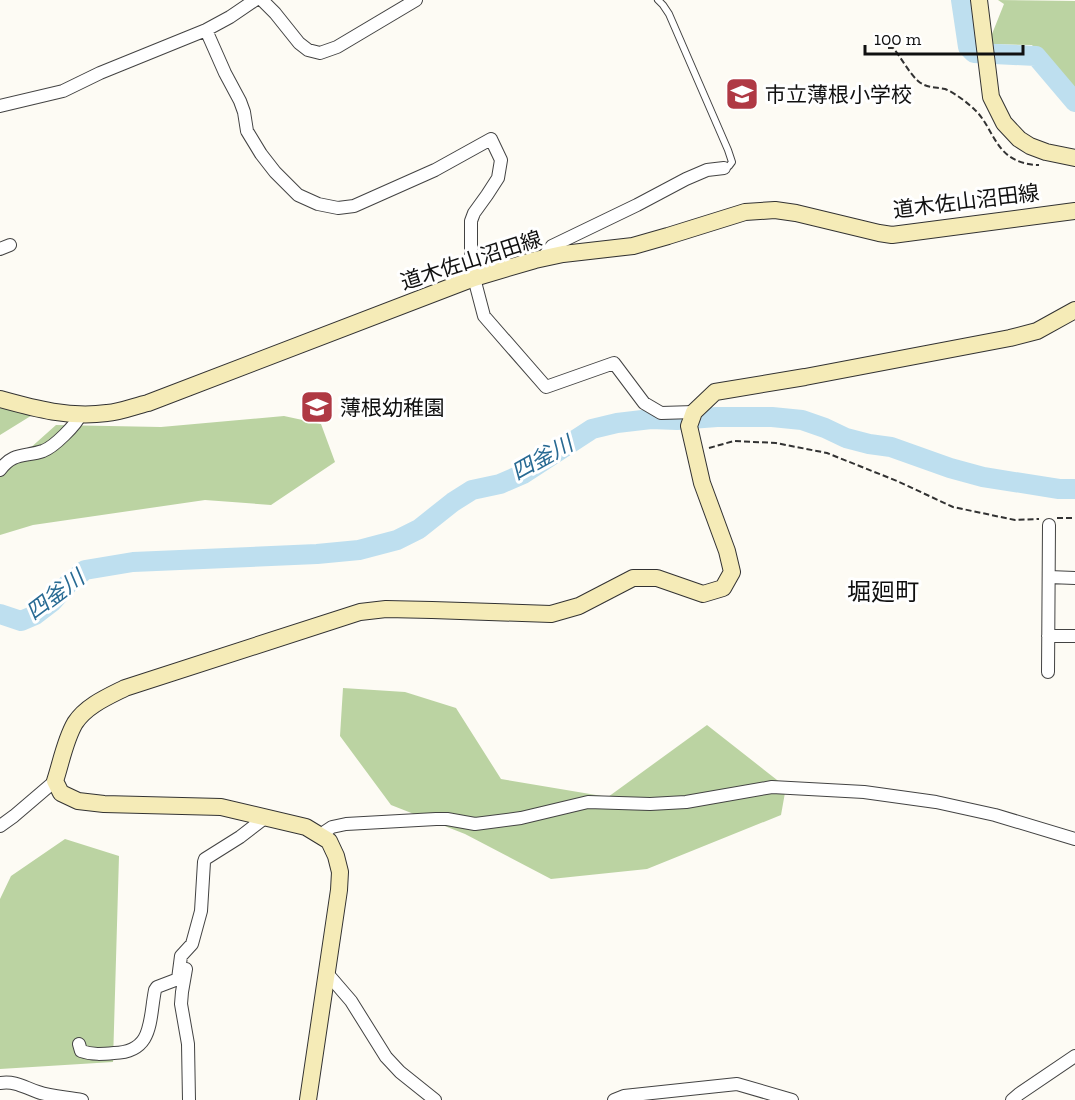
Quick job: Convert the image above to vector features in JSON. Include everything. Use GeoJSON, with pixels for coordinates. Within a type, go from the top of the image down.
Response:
{"type":"FeatureCollection","features":[{"type":"Feature","properties":{"kind":"street"},"geometry":{"type":"LineString","coordinates":[[0,106],[63,91],[206,30],[255,0]]}},
{"type":"Feature","properties":{"kind":"street"},"geometry":{"type":"LineString","coordinates":[[262,0],[299,43],[308,50],[320,53],[337,46],[416,0]]}},
{"type":"Feature","properties":{"kind":"street"},"geometry":{"type":"LineString","coordinates":[[980,0],[991,97],[1004,123],[1019,140],[1030,146],[1075,158]]}},
{"type":"Feature","properties":{"kind":"street"},"geometry":{"type":"LineString","coordinates":[[206,30],[240,101],[247,130],[261,154],[298,195],[318,204],[338,207],[354,206],[435,170],[491,139],[501,160],[498,178],[471,221],[471,263],[484,316],[546,387],[614,363],[644,403],[661,413],[694,412]]}},
{"type":"Feature","properties":{"kind":"street"},"geometry":{"type":"LineString","coordinates":[[542,259],[552,246],[686,179],[706,170],[724,168]]}},
{"type":"Feature","properties":{"kind":"street","name":"道木佐山沼田線"},"geometry":{"type":"LineString","coordinates":[[0,399],[45,411],[81,414],[109,413],[148,403],[474,279],[563,254],[633,246],[745,212],[775,210],[796,213],[879,233],[892,234],[1075,211]]}},
{"type":"Feature","properties":{"kind":"street"},"geometry":{"type":"LineString","coordinates":[[0,826],[55,781],[76,721],[97,703],[125,688],[360,612],[421,609],[551,614],[579,606],[633,578],[657,578],[704,594],[723,588],[732,572],[727,551],[702,483],[690,426],[694,412],[715,392],[1010,338],[1037,331],[1075,310]]}},
{"type":"Feature","properties":{"kind":"street"},"geometry":{"type":"LineString","coordinates":[[0,470],[5,463],[21,454],[42,452],[51,446],[77,421],[81,414]]}},
{"type":"Feature","properties":{"kind":"street"},"geometry":{"type":"LineString","coordinates":[[1048,672],[1050,521]]}},
{"type":"Feature","properties":{"kind":"street"},"geometry":{"type":"LineString","coordinates":[[1049,577],[1075,578]]}},
{"type":"Feature","properties":{"kind":"street"},"geometry":{"type":"LineString","coordinates":[[1048,636],[1075,636]]}},
{"type":"Feature","properties":{"kind":"street"},"geometry":{"type":"LineString","coordinates":[[55,781],[61,793],[78,801],[104,804],[221,807],[306,827],[329,841],[340,872],[339,890],[308,1100]]}},
{"type":"Feature","properties":{"kind":"street"},"geometry":{"type":"LineString","coordinates":[[320,835],[332,827],[346,824],[436,819],[475,824],[521,818],[588,802],[650,804],[686,802],[772,787],[864,792],[936,802],[995,815],[1075,839]]}},
{"type":"Feature","properties":{"kind":"street"},"geometry":{"type":"LineString","coordinates":[[189,1100],[188,1044],[181,1004],[190,948],[201,911],[205,859],[266,817]]}},
{"type":"Feature","properties":{"kind":"street"},"geometry":{"type":"LineString","coordinates":[[79,1044],[81,1051],[89,1054],[121,1053],[140,1045],[148,1030],[154,990],[178,979],[183,953],[190,948]]}},
{"type":"Feature","properties":{"kind":"street"},"geometry":{"type":"LineString","coordinates":[[326,972],[351,1000],[386,1057],[400,1072],[435,1100]]}},
{"type":"Feature","properties":{"kind":"street"},"geometry":{"type":"LineString","coordinates":[[1012,1100],[1075,1056]]}},
{"type":"Feature","properties":{"kind":"street"},"geometry":{"type":"LineString","coordinates":[[0,1083],[10,1082],[38,1092],[82,1100]]}},
{"type":"Feature","properties":{"kind":"street"},"geometry":{"type":"LineString","coordinates":[[614,1100],[624,1096],[737,1084],[792,1100]]}},
{"type":"Feature","properties":{"kind":"lane"},"geometry":{"type":"LineString","coordinates":[[658,0],[669,15],[728,150],[732,162],[724,168]]}},
{"type":"Feature","properties":{"kind":"path"},"geometry":{"type":"LineString","coordinates":[[888,48],[893,48],[917,81],[928,87],[951,92],[975,109],[999,146],[1008,155],[1030,165],[1046,165]]}},
{"type":"Feature","properties":{"kind":"path"},"geometry":{"type":"LineString","coordinates":[[694,453],[734,441],[776,443],[827,453],[897,481],[953,507],[1015,520],[1050,521],[1075,518]]}},
{"type":"Feature","properties":{"kind":"green space"},"geometry":{"type":"Polygon","coordinates":[[[998,0],[1075,1],[1075,99],[1070,98],[1032,45],[988,44],[1004,4],[998,0]]]}},
{"type":"Feature","properties":{"kind":"green space"},"geometry":{"type":"Polygon","coordinates":[[[0,397],[42,409],[0,435],[0,397]]]}},
{"type":"Feature","properties":{"kind":"green space"},"geometry":{"type":"Polygon","coordinates":[[[284,416],[321,424],[335,462],[271,505],[205,500],[33,525],[0,535],[0,475],[56,425],[161,427],[284,416]]]}},
{"type":"Feature","properties":{"kind":"green space"},"geometry":{"type":"Polygon","coordinates":[[[343,688],[405,692],[456,708],[501,779],[608,797],[707,725],[786,787],[781,815],[647,869],[551,879],[465,834],[391,805],[340,736],[343,688]]]}},
{"type":"Feature","properties":{"kind":"green space"},"geometry":{"type":"Polygon","coordinates":[[[65,839],[119,856],[113,1062],[0,1069],[0,899],[11,876],[65,839]]]}},
{"type":"Feature","properties":{"kind":"waterway"},"geometry":{"type":"LineString","coordinates":[[961,0],[968,47],[974,53],[1036,56],[1075,102]]}},
{"type":"Feature","properties":{"kind":"waterway","name":"四釜川"},"geometry":{"type":"LineString","coordinates":[[0,614],[21,621],[35,615],[85,570],[133,562],[359,550],[397,540],[419,529],[472,490],[500,484],[523,474],[592,429],[651,419],[772,417],[802,420],[846,438],[891,447],[983,477],[1059,489],[1075,489]]}},
{"type":"Feature","properties":{"kind":"place","name":"市立薄根小学校"},"geometry":{"type":"Point","coordinates":[742,94]}},
{"type":"Feature","properties":{"kind":"place","name":"薄根幼稚園"},"geometry":{"type":"Point","coordinates":[317,407]}},
{"type":"Feature","properties":{"kind":"district","name":"堀廻町"},"geometry":{"type":"Point","coordinates":[883,591]}}]}
